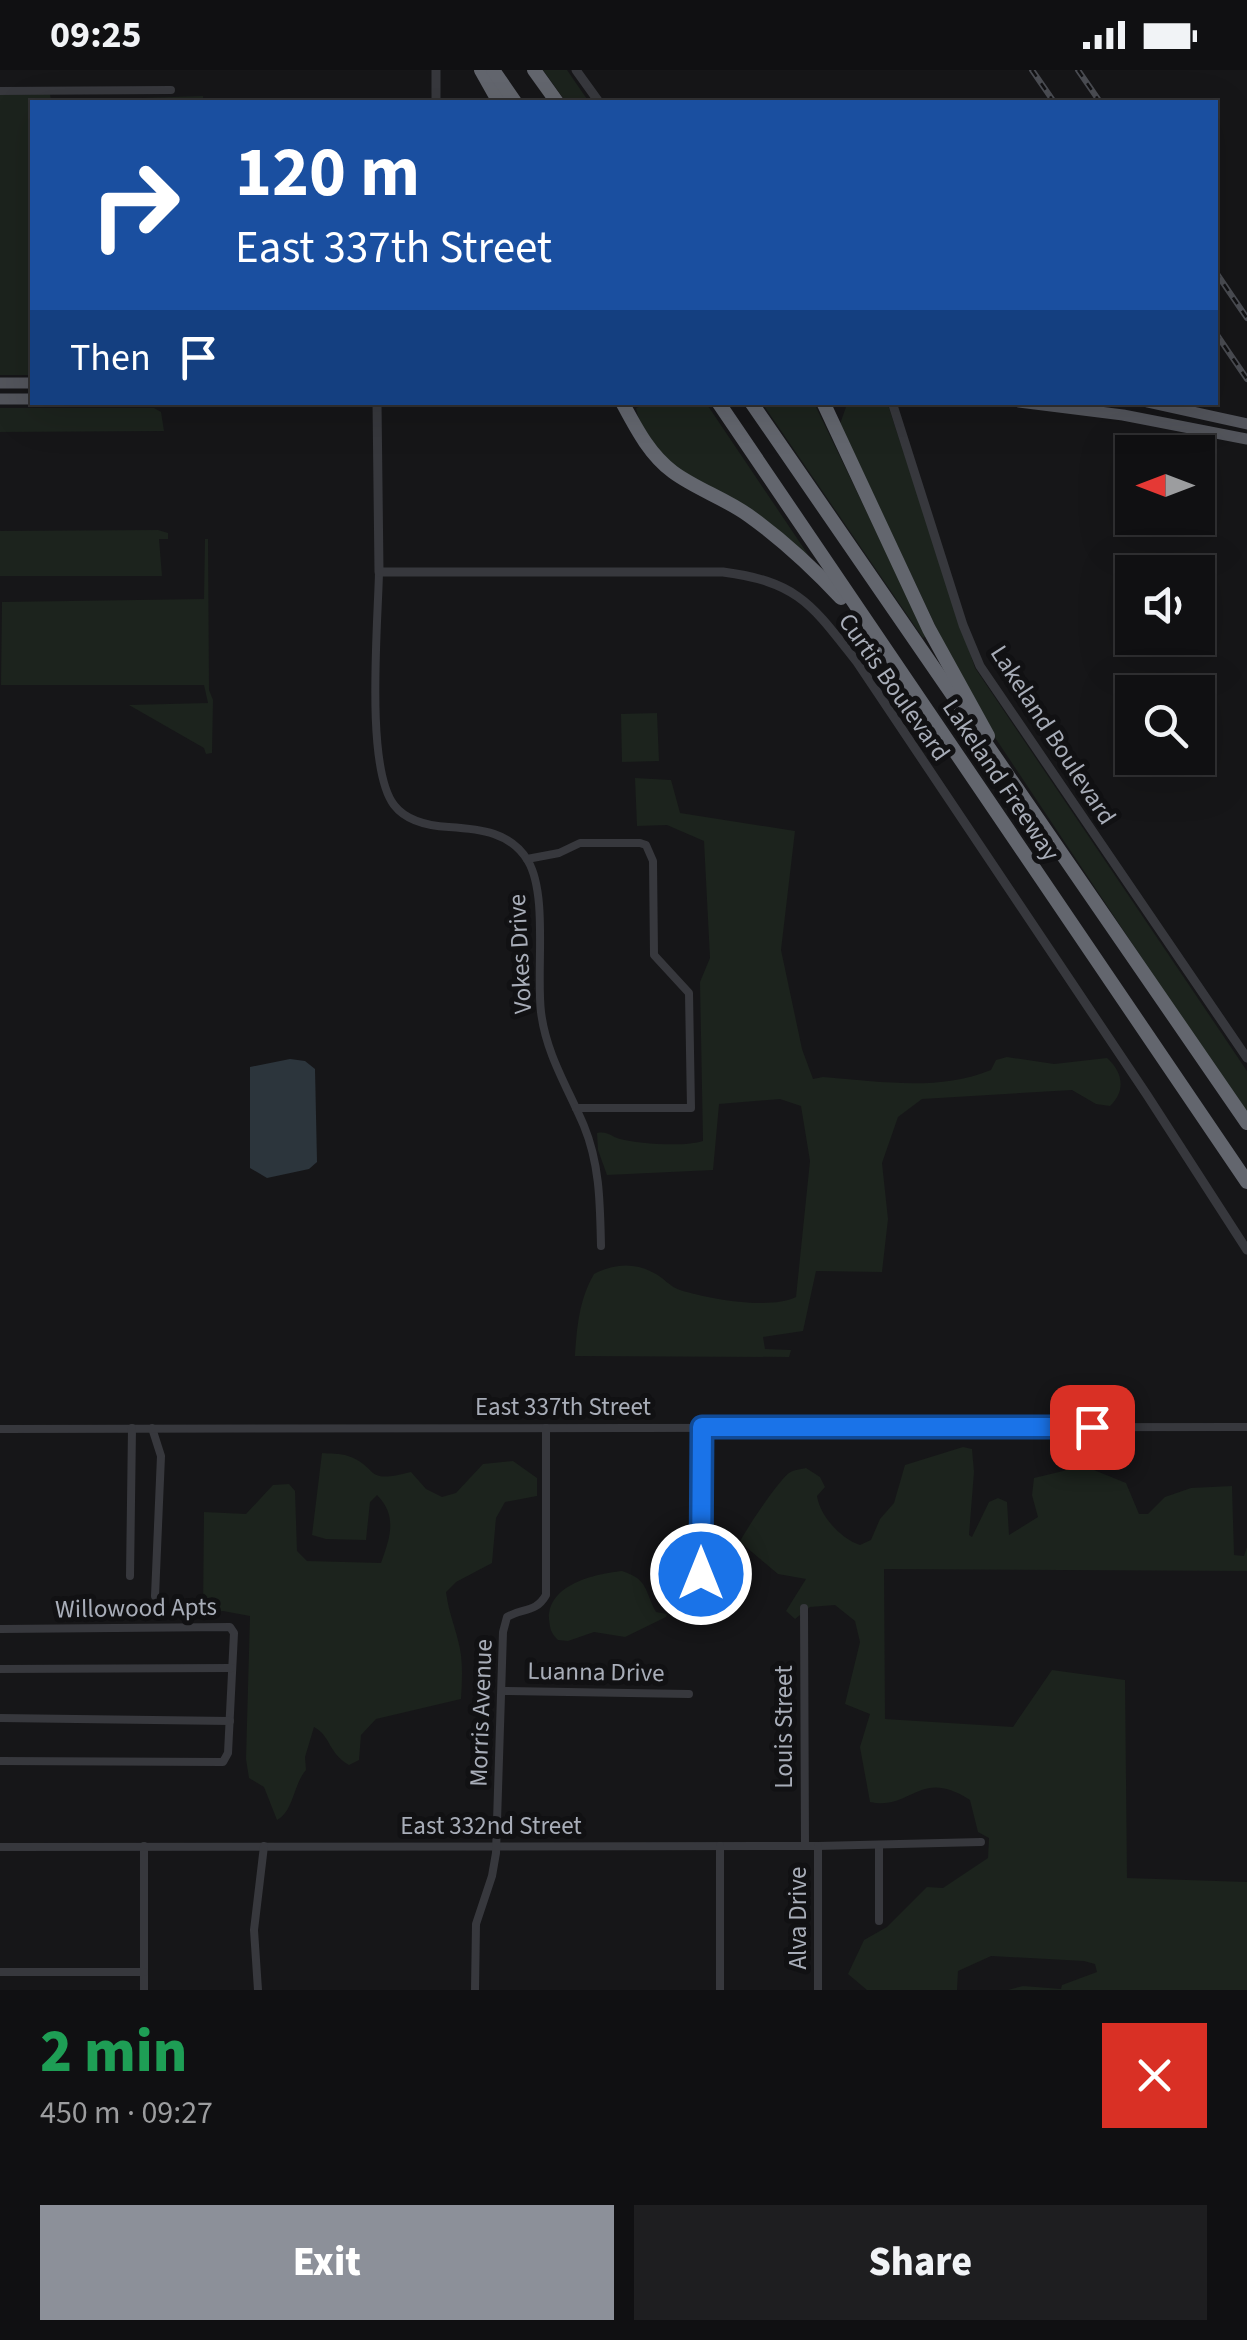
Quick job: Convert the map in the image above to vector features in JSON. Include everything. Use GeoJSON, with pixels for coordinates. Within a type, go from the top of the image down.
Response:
{"type":"FeatureCollection","features":[{"type":"Feature","properties":{"kind":"highway"},"geometry":{"type":"LineString","coordinates":[[481,70],[498,100]]}},
{"type":"Feature","properties":{"kind":"highway"},"geometry":{"type":"LineString","coordinates":[[493,70],[514,100]]}},
{"type":"Feature","properties":{"kind":"highway"},"geometry":{"type":"LineString","coordinates":[[525,70],[546,100]]}},
{"type":"Feature","properties":{"kind":"highway"},"geometry":{"type":"LineString","coordinates":[[534,70],[556,100]]}},
{"type":"Feature","properties":{"kind":"highway"},"geometry":{"type":"LineString","coordinates":[[624,405],[660,462],[686,481],[744,512],[804,558],[876,636]]}},
{"type":"Feature","properties":{"kind":"highway","name":"Lakeland Freeway"},"geometry":{"type":"LineString","coordinates":[[720,405],[1247,1182]]}},
{"type":"Feature","properties":{"kind":"highway","name":"Lakeland Freeway"},"geometry":{"type":"LineString","coordinates":[[753,405],[1006,778],[1096,900],[1247,1123]]}},
{"type":"Feature","properties":{"kind":"highway"},"geometry":{"type":"LineString","coordinates":[[823,405],[929,629],[989,738],[1006,778]]}},
{"type":"Feature","properties":{"kind":"main road"},"geometry":{"type":"LineString","coordinates":[[0,383],[30,383]]}},
{"type":"Feature","properties":{"kind":"main road"},"geometry":{"type":"LineString","coordinates":[[0,399],[30,399]]}},
{"type":"Feature","properties":{"kind":"main road"},"geometry":{"type":"LineString","coordinates":[[1044,405],[1123,414],[1242,438]]}},
{"type":"Feature","properties":{"kind":"main road"},"geometry":{"type":"LineString","coordinates":[[1161,405],[1247,424]]}},
{"type":"Feature","properties":{"kind":"street"},"geometry":{"type":"LineString","coordinates":[[436,70],[436,100]]}},
{"type":"Feature","properties":{"kind":"street"},"geometry":{"type":"LineString","coordinates":[[576,70],[598,100]]}},
{"type":"Feature","properties":{"kind":"street"},"geometry":{"type":"LineString","coordinates":[[0,91],[171,90]]}},
{"type":"Feature","properties":{"kind":"street"},"geometry":{"type":"LineString","coordinates":[[378,405],[379,572]]}},
{"type":"Feature","properties":{"kind":"street","name":"Lakeland Boulevard"},"geometry":{"type":"LineString","coordinates":[[893,405],[963,625],[980,666],[1247,1058]]}},
{"type":"Feature","properties":{"kind":"street","name":"Vokes Drive"},"geometry":{"type":"LineString","coordinates":[[379,572],[377,737],[381,776],[395,807],[424,825],[479,828],[510,840],[527,859],[536,879],[539,902],[541,1015],[557,1070],[576,1108],[600,1180],[602,1246]]}},
{"type":"Feature","properties":{"kind":"street","name":"Curtis Boulevard"},"geometry":{"type":"LineString","coordinates":[[379,572],[723,572],[758,576],[812,606],[857,662],[1247,1250]]}},
{"type":"Feature","properties":{"kind":"street"},"geometry":{"type":"LineString","coordinates":[[527,859],[580,843],[646,846],[654,862],[654,955],[689,993],[691,1108],[576,1108]]}},
{"type":"Feature","properties":{"kind":"street"},"geometry":{"type":"LineString","coordinates":[[701,1574],[702,1427]]}},
{"type":"Feature","properties":{"kind":"street","name":"East 337th Street"},"geometry":{"type":"LineString","coordinates":[[0,1429],[1247,1427]]}},
{"type":"Feature","properties":{"kind":"street"},"geometry":{"type":"LineString","coordinates":[[130,1576],[132,1428]]}},
{"type":"Feature","properties":{"kind":"street"},"geometry":{"type":"LineString","coordinates":[[152,1428],[161,1456],[155,1596]]}},
{"type":"Feature","properties":{"kind":"street","name":"Morris Avenue"},"geometry":{"type":"LineString","coordinates":[[474,1990],[476,1924],[492,1876],[496,1846],[503,1632],[507,1617],[532,1610],[546,1595],[546,1428]]}},
{"type":"Feature","properties":{"kind":"street","name":"Louis Street"},"geometry":{"type":"LineString","coordinates":[[804,1608],[804,1846]]}},
{"type":"Feature","properties":{"kind":"street","name":"Willowood Apts"},"geometry":{"type":"LineString","coordinates":[[0,1629],[230,1626],[234,1633],[228,1753],[223,1762],[0,1761]]}},
{"type":"Feature","properties":{"kind":"street"},"geometry":{"type":"LineString","coordinates":[[0,1669],[232,1668]]}},
{"type":"Feature","properties":{"kind":"street","name":"Luanna Drive"},"geometry":{"type":"LineString","coordinates":[[503,1691],[689,1694]]}},
{"type":"Feature","properties":{"kind":"street"},"geometry":{"type":"LineString","coordinates":[[0,1718],[230,1721]]}},
{"type":"Feature","properties":{"kind":"street","name":"East 332nd Street"},"geometry":{"type":"LineString","coordinates":[[0,1847],[818,1846],[981,1842]]}},
{"type":"Feature","properties":{"kind":"street"},"geometry":{"type":"LineString","coordinates":[[879,1845],[880,1922]]}},
{"type":"Feature","properties":{"kind":"street"},"geometry":{"type":"LineString","coordinates":[[144,1846],[144,1990]]}},
{"type":"Feature","properties":{"kind":"street"},"geometry":{"type":"LineString","coordinates":[[258,1990],[254,1930],[264,1846]]}},
{"type":"Feature","properties":{"kind":"street"},"geometry":{"type":"LineString","coordinates":[[720,1846],[720,1990]]}},
{"type":"Feature","properties":{"kind":"street","name":"Alva Drive"},"geometry":{"type":"LineString","coordinates":[[818,1846],[818,1990]]}},
{"type":"Feature","properties":{"kind":"street"},"geometry":{"type":"LineString","coordinates":[[0,1972],[144,1972]]}},
{"type":"Feature","properties":{"kind":"shaded area"},"geometry":{"type":"Polygon","coordinates":[[[543,70],[567,70],[588,100],[565,100],[543,70]]]}},
{"type":"Feature","properties":{"kind":"shaded area"},"geometry":{"type":"Polygon","coordinates":[[[50,94],[51,100],[30,100],[30,375],[0,375],[0,95],[50,94]]]}},
{"type":"Feature","properties":{"kind":"shaded area"},"geometry":{"type":"Polygon","coordinates":[[[203,96],[203,100],[81,100],[203,96]]]}},
{"type":"Feature","properties":{"kind":"shaded area"},"geometry":{"type":"Polygon","coordinates":[[[707,405],[813,562],[660,457],[636,408],[707,405]]]}},
{"type":"Feature","properties":{"kind":"shaded area"},"geometry":{"type":"Polygon","coordinates":[[[763,405],[816,407],[926,636],[923,638],[763,405]]]}},
{"type":"Feature","properties":{"kind":"shaded area"},"geometry":{"type":"Polygon","coordinates":[[[888,405],[975,668],[1247,1071],[1247,1116],[992,733],[953,663],[840,424],[846,407],[888,405]]]}},
{"type":"Feature","properties":{"kind":"shaded area"},"geometry":{"type":"Polygon","coordinates":[[[0,408],[154,408],[161,412],[164,431],[0,432],[0,408]]]}},
{"type":"Feature","properties":{"kind":"shaded area"},"geometry":{"type":"Polygon","coordinates":[[[0,531],[168,533],[168,539],[159,539],[162,576],[0,576],[0,531]]]}},
{"type":"Feature","properties":{"kind":"shaded area"},"geometry":{"type":"Polygon","coordinates":[[[205,539],[212,753],[206,754],[204,748],[129,705],[208,703],[204,685],[1,685],[2,602],[204,599],[205,539]]]}},
{"type":"Feature","properties":{"kind":"shaded area"},"geometry":{"type":"Polygon","coordinates":[[[657,713],[659,761],[622,762],[621,714],[657,713]]]}},
{"type":"Feature","properties":{"kind":"shaded area"},"geometry":{"type":"Polygon","coordinates":[[[635,778],[671,780],[680,813],[795,831],[781,950],[802,1049],[813,1079],[950,1081],[991,1070],[996,1060],[1007,1057],[1054,1064],[1107,1058],[1119,1075],[1119,1094],[1110,1106],[1096,1104],[1072,1090],[922,1099],[898,1117],[882,1163],[888,1219],[882,1272],[816,1271],[803,1331],[763,1337],[765,1349],[791,1350],[789,1357],[575,1356],[585,1294],[594,1274],[609,1268],[639,1267],[680,1290],[722,1300],[771,1303],[796,1297],[810,1161],[801,1106],[780,1099],[719,1104],[713,1170],[607,1175],[598,1150],[597,1133],[650,1143],[703,1141],[700,982],[710,958],[704,841],[667,825],[637,826],[635,778]]]}},
{"type":"Feature","properties":{"kind":"shaded area"},"geometry":{"type":"Polygon","coordinates":[[[290,1059],[305,1061],[315,1069],[317,1162],[309,1169],[267,1178],[250,1168],[250,1067],[290,1059]]]}},
{"type":"Feature","properties":{"kind":"shaded area"},"geometry":{"type":"Polygon","coordinates":[[[963,1447],[972,1449],[972,1537],[989,1502],[998,1498],[1007,1502],[1009,1535],[1038,1517],[1032,1495],[1034,1478],[1084,1466],[1126,1483],[1139,1514],[1148,1514],[1165,1497],[1191,1488],[1232,1486],[1234,1555],[1244,1556],[1247,1547],[1247,1571],[884,1569],[885,1719],[1013,1727],[1052,1670],[1125,1680],[1127,1878],[1247,1882],[1247,1990],[1008,1990],[1023,1986],[1061,1989],[1062,1985],[1097,1972],[1095,1964],[991,1956],[958,1971],[957,1990],[867,1990],[848,1974],[864,1940],[887,1927],[927,1887],[943,1888],[988,1858],[989,1838],[978,1832],[970,1800],[953,1791],[927,1789],[896,1801],[870,1802],[860,1747],[870,1714],[845,1704],[860,1642],[855,1621],[835,1605],[810,1607],[795,1619],[786,1611],[806,1579],[778,1574],[740,1542],[785,1477],[806,1468],[820,1477],[825,1487],[817,1496],[827,1519],[846,1538],[860,1545],[871,1540],[880,1519],[894,1503],[905,1465],[963,1447]]]}},
{"type":"Feature","properties":{"kind":"shaded area"},"geometry":{"type":"Polygon","coordinates":[[[322,1453],[358,1460],[378,1476],[411,1472],[426,1489],[442,1497],[456,1493],[483,1464],[513,1461],[537,1478],[537,1496],[505,1502],[496,1518],[492,1563],[456,1582],[446,1592],[461,1655],[461,1699],[376,1719],[361,1735],[359,1760],[349,1765],[314,1727],[305,1757],[306,1770],[287,1810],[277,1820],[264,1787],[249,1778],[246,1759],[250,1616],[223,1611],[203,1615],[204,1512],[246,1514],[273,1485],[289,1484],[295,1491],[297,1551],[307,1561],[381,1563],[390,1519],[377,1495],[370,1502],[366,1540],[312,1535],[322,1453]]]}},
{"type":"Feature","properties":{"kind":"shaded area"},"geometry":{"type":"Polygon","coordinates":[[[622,1571],[641,1582],[656,1612],[667,1614],[666,1617],[625,1637],[594,1632],[568,1641],[558,1640],[549,1619],[556,1597],[587,1578],[622,1571]]]}},
{"type":"Feature","properties":{"kind":"railway"},"geometry":{"type":"LineString","coordinates":[[1032,70],[1053,100]]}},
{"type":"Feature","properties":{"kind":"railway"},"geometry":{"type":"LineString","coordinates":[[1078,70],[1099,100]]}},
{"type":"Feature","properties":{"kind":"railway"},"geometry":{"type":"LineString","coordinates":[[1218,275],[1247,318]]}},
{"type":"Feature","properties":{"kind":"railway"},"geometry":{"type":"LineString","coordinates":[[1218,336],[1247,379]]}},
{"type":"Feature","properties":{"kind":"route"},"geometry":{"type":"LineString","coordinates":[[701,1574],[702,1427],[1092,1427]]}}]}
